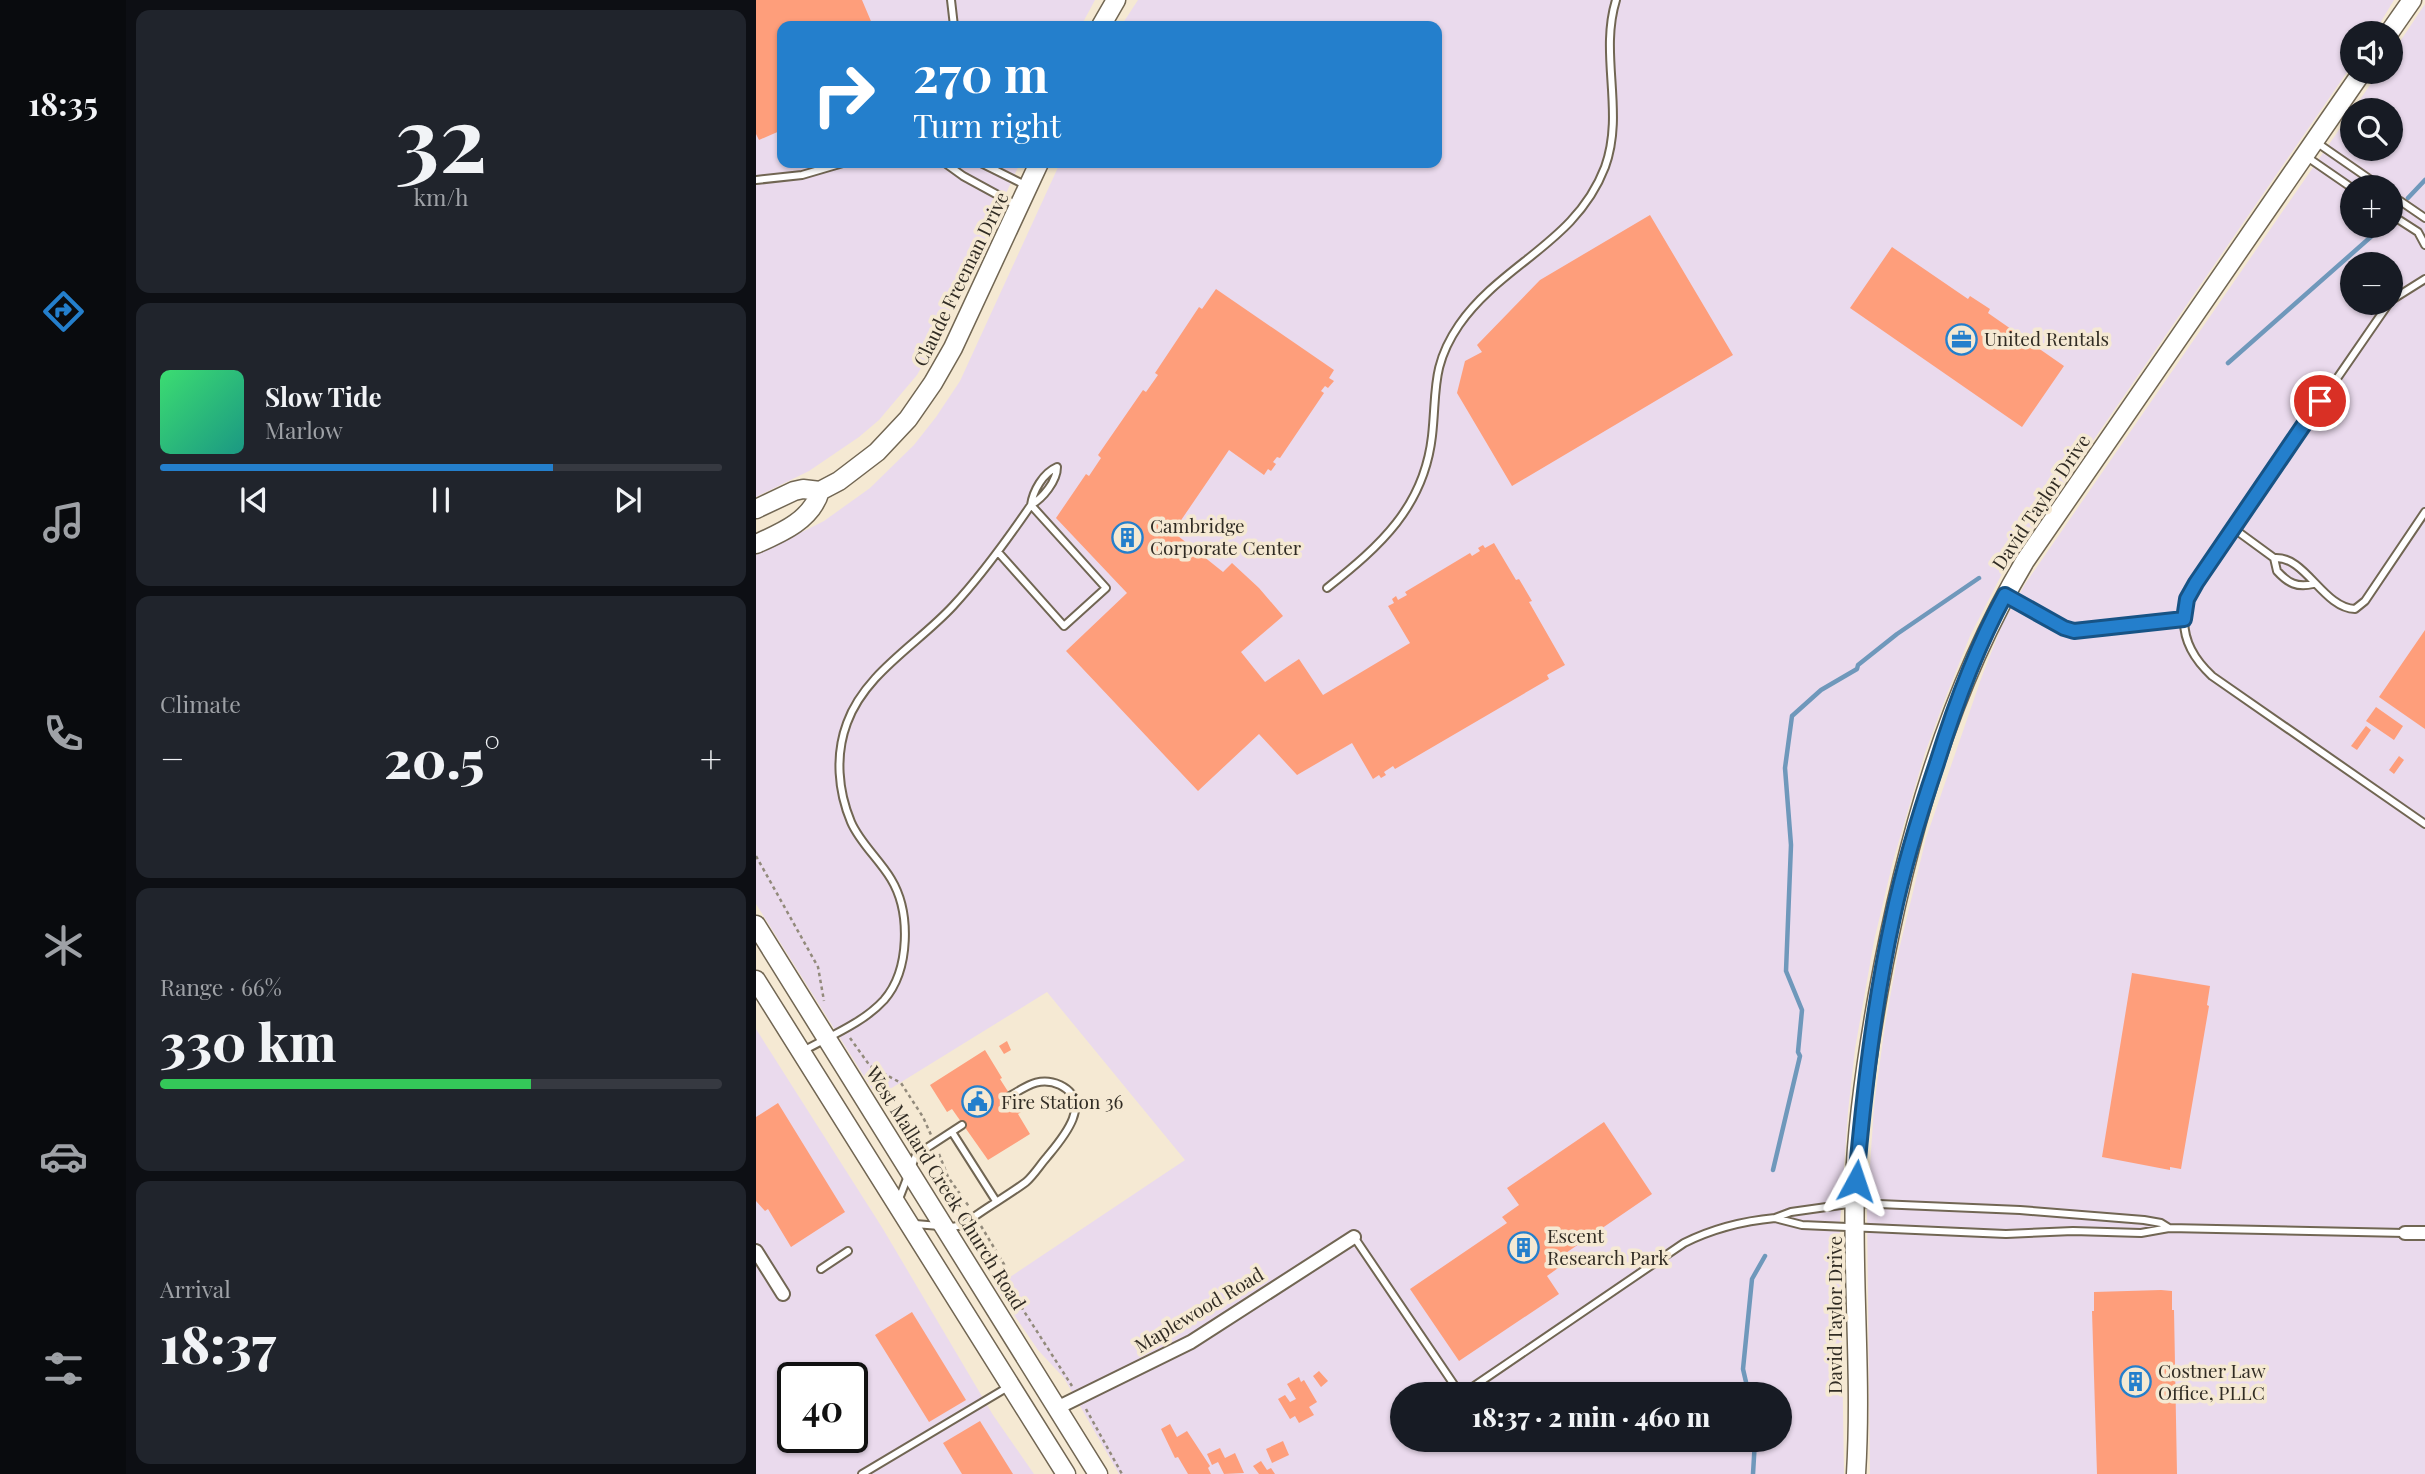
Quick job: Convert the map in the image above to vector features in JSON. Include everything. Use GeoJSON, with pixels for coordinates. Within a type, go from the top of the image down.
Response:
{"type":"FeatureCollection","features":[{"type":"Feature","properties":{"kind":"street"},"geometry":{"type":"LineString","coordinates":[[1104,21],[1116,0]]}},
{"type":"Feature","properties":{"kind":"street"},"geometry":{"type":"LineString","coordinates":[[2397,21],[2412,0]]}},
{"type":"Feature","properties":{"kind":"street","name":"David Taylor Drive"},"geometry":{"type":"LineString","coordinates":[[1856,1474],[1855,1203],[1865,1076],[1899,890],[1944,740],[1976,657],[2005,595],[2058,512],[2354,84]]}},
{"type":"Feature","properties":{"kind":"street","name":"Claude Freeman Drive"},"geometry":{"type":"LineString","coordinates":[[756,509],[794,491],[820,491],[839,481],[877,452],[921,402],[953,348],[1038,168]]}},
{"type":"Feature","properties":{"kind":"street","name":"Claude Freeman Drive"},"geometry":{"type":"LineString","coordinates":[[756,544],[798,522],[813,505],[820,491]]}},
{"type":"Feature","properties":{"kind":"street","name":"West Mallard Creek Church Road"},"geometry":{"type":"LineString","coordinates":[[756,925],[1059,1407],[1098,1474]]}},
{"type":"Feature","properties":{"kind":"street"},"geometry":{"type":"LineString","coordinates":[[756,980],[1066,1474]]}},
{"type":"Feature","properties":{"kind":"street"},"geometry":{"type":"LineString","coordinates":[[2405,1233],[2425,1233]]}},
{"type":"Feature","properties":{"kind":"street","name":"Maplewood Road"},"geometry":{"type":"LineString","coordinates":[[1059,1407],[1191,1342],[1354,1237]]}},
{"type":"Feature","properties":{"kind":"street"},"geometry":{"type":"LineString","coordinates":[[756,1251],[783,1294]]}},
{"type":"Feature","properties":{"kind":"lane"},"geometry":{"type":"LineString","coordinates":[[951,0],[953,21]]}},
{"type":"Feature","properties":{"kind":"lane"},"geometry":{"type":"LineString","coordinates":[[1327,588],[1373,551],[1407,509],[1424,474],[1429,455],[1433,393],[1440,364],[1446,347],[1460,325],[1482,298],[1569,225],[1584,207],[1597,184],[1613,139],[1613,94],[1608,42],[1616,0]]}},
{"type":"Feature","properties":{"kind":"lane"},"geometry":{"type":"LineString","coordinates":[[2310,148],[2361,175]]}},
{"type":"Feature","properties":{"kind":"lane"},"geometry":{"type":"LineString","coordinates":[[2310,148],[2340,177]]}},
{"type":"Feature","properties":{"kind":"lane"},"geometry":{"type":"LineString","coordinates":[[756,180],[802,175],[826,168]]}},
{"type":"Feature","properties":{"kind":"lane"},"geometry":{"type":"LineString","coordinates":[[952,168],[979,186],[1020,206]]}},
{"type":"Feature","properties":{"kind":"lane"},"geometry":{"type":"LineString","coordinates":[[991,168],[1029,187]]}},
{"type":"Feature","properties":{"kind":"lane"},"geometry":{"type":"LineString","coordinates":[[2403,203],[2425,218]]}},
{"type":"Feature","properties":{"kind":"lane"},"geometry":{"type":"LineString","coordinates":[[2403,223],[2417,232],[2425,245]]}},
{"type":"Feature","properties":{"kind":"lane"},"geometry":{"type":"LineString","coordinates":[[2403,293],[2425,279]]}},
{"type":"Feature","properties":{"kind":"lane"},"geometry":{"type":"LineString","coordinates":[[2381,315],[2191,592],[2185,606],[2185,632],[2192,652],[2212,676],[2425,824]]}},
{"type":"Feature","properties":{"kind":"lane"},"geometry":{"type":"LineString","coordinates":[[802,1052],[863,1017],[884,999],[899,974],[905,939],[895,886],[857,834],[843,798],[840,755],[846,725],[857,703],[872,683],[952,607],[998,552],[1031,505],[1042,497],[1055,478],[1057,467],[1047,473],[1035,491],[1031,505]]}},
{"type":"Feature","properties":{"kind":"lane"},"geometry":{"type":"LineString","coordinates":[[998,552],[1064,626],[1106,588],[1031,505]]}},
{"type":"Feature","properties":{"kind":"lane"},"geometry":{"type":"LineString","coordinates":[[2233,528],[2274,558],[2288,560],[2305,571],[2313,584],[2347,608],[2358,607],[2425,512]]}},
{"type":"Feature","properties":{"kind":"lane"},"geometry":{"type":"LineString","coordinates":[[2274,558],[2277,571],[2292,584],[2299,587],[2313,584]]}},
{"type":"Feature","properties":{"kind":"lane"},"geometry":{"type":"LineString","coordinates":[[2005,595],[2074,631],[2184,619]]}},
{"type":"Feature","properties":{"kind":"lane"},"geometry":{"type":"LineString","coordinates":[[909,1224],[945,1227],[963,1225],[1028,1179],[1068,1131],[1074,1118],[1071,1096],[1066,1089],[1057,1084],[1039,1081],[1010,1096]]}},
{"type":"Feature","properties":{"kind":"lane"},"geometry":{"type":"LineString","coordinates":[[897,1204],[909,1169],[919,1151],[962,1125]]}},
{"type":"Feature","properties":{"kind":"lane"},"geometry":{"type":"LineString","coordinates":[[951,1132],[996,1201]]}},
{"type":"Feature","properties":{"kind":"lane"},"geometry":{"type":"LineString","coordinates":[[1354,1237],[1461,1395],[1684,1243],[1744,1222],[1855,1203],[2144,1220],[2161,1223],[2169,1228]]}},
{"type":"Feature","properties":{"kind":"lane"},"geometry":{"type":"LineString","coordinates":[[1774,1218],[1802,1225],[2006,1234],[2073,1231],[2141,1233],[2169,1228],[2405,1233]]}},
{"type":"Feature","properties":{"kind":"lane"},"geometry":{"type":"LineString","coordinates":[[821,1269],[848,1251]]}},
{"type":"Feature","properties":{"kind":"lane"},"geometry":{"type":"LineString","coordinates":[[862,1474],[1011,1385]]}},
{"type":"Feature","properties":{"kind":"path"},"geometry":{"type":"LineString","coordinates":[[756,856],[818,967],[823,1000],[827,1007]]}},
{"type":"Feature","properties":{"kind":"path"},"geometry":{"type":"LineString","coordinates":[[856,1047],[870,1066],[901,1083],[928,1125]]}},
{"type":"Feature","properties":{"kind":"path"},"geometry":{"type":"LineString","coordinates":[[941,1159],[948,1177],[970,1208]]}},
{"type":"Feature","properties":{"kind":"path"},"geometry":{"type":"LineString","coordinates":[[981,1226],[1005,1266],[1011,1292],[1070,1382]]}},
{"type":"Feature","properties":{"kind":"path"},"geometry":{"type":"LineString","coordinates":[[1090,1416],[1122,1474]]}},
{"type":"Feature","properties":{"kind":"shaded area"},"geometry":{"type":"Polygon","coordinates":[[[756,0],[1095,0],[1084,21],[777,21],[777,168],[1018,168],[947,322],[917,375],[879,420],[859,437],[809,471],[756,497],[756,0]]]}},
{"type":"Feature","properties":{"kind":"shaded area"},"geometry":{"type":"Polygon","coordinates":[[[1138,0],[2394,0],[2381,21],[2340,21],[2340,82],[2004,570],[1970,636],[1945,699],[1925,753],[1893,861],[1874,941],[1855,1049],[1840,1224],[1844,1474],[1119,1474],[1064,1378],[1038,1350],[995,1287],[1185,1160],[1047,992],[877,1097],[756,904],[756,555],[824,521],[870,488],[914,445],[960,381],[1058,168],[1442,168],[1442,21],[1124,21],[1138,0]]]}},
{"type":"Feature","properties":{"kind":"shaded area"},"geometry":{"type":"Polygon","coordinates":[[[2425,4],[2425,1474],[1870,1474],[1867,1211],[1874,1106],[1885,1025],[1898,954],[1926,838],[1982,676],[2003,623],[2025,584],[2340,128],[2340,161],[2403,161],[2403,98],[2361,98],[2371,84],[2403,84],[2403,37],[2425,4]]]}},
{"type":"Feature","properties":{"kind":"shaded area"},"geometry":{"type":"Polygon","coordinates":[[[756,1029],[883,1229],[993,1415],[1034,1474],[756,1474],[756,1029]]]}},
{"type":"Feature","properties":{"kind":"building"},"geometry":{"type":"Polygon","coordinates":[[[756,0],[862,0],[871,21],[777,21],[777,132],[759,140],[756,134],[756,0]]]}},
{"type":"Feature","properties":{"kind":"building"},"geometry":{"type":"Polygon","coordinates":[[[1650,215],[1733,355],[1512,486],[1457,393],[1465,361],[1482,352],[1477,345],[1540,280],[1650,215]]]}},
{"type":"Feature","properties":{"kind":"building","name":"United Rentals"},"geometry":{"type":"Polygon","coordinates":[[[1892,247],[1968,299],[1970,296],[1990,309],[1988,313],[2064,366],[2022,427],[1850,308],[1892,247]]]}},
{"type":"Feature","properties":{"kind":"building","name":"Cambridge Corporate Center"},"geometry":{"type":"Polygon","coordinates":[[[1216,289],[1334,370],[1329,378],[1334,381],[1321,391],[1324,393],[1280,458],[1277,457],[1273,462],[1276,464],[1271,471],[1268,469],[1264,475],[1229,450],[1173,532],[1223,572],[1232,563],[1259,588],[1283,616],[1241,652],[1265,682],[1299,659],[1323,695],[1410,643],[1388,606],[1394,603],[1392,599],[1396,596],[1398,600],[1407,595],[1405,592],[1470,553],[1472,556],[1480,551],[1478,548],[1483,545],[1485,548],[1494,543],[1532,601],[1529,602],[1565,665],[1547,675],[1549,679],[1395,769],[1393,766],[1384,772],[1386,775],[1381,778],[1379,775],[1373,779],[1352,743],[1297,775],[1259,734],[1198,791],[1066,651],[1127,593],[1056,518],[1086,474],[1089,476],[1101,458],[1098,455],[1143,390],[1146,392],[1158,375],[1155,373],[1199,307],[1202,309],[1216,289]]]}},
{"type":"Feature","properties":{"kind":"building"},"geometry":{"type":"Polygon","coordinates":[[[2425,630],[2425,729],[2379,697],[2425,630]]]}},
{"type":"Feature","properties":{"kind":"building"},"geometry":{"type":"Polygon","coordinates":[[[2376,707],[2403,726],[2394,740],[2366,721],[2376,707]]]}},
{"type":"Feature","properties":{"kind":"building"},"geometry":{"type":"Polygon","coordinates":[[[2366,726],[2371,730],[2357,750],[2351,746],[2366,726]]]}},
{"type":"Feature","properties":{"kind":"building"},"geometry":{"type":"Polygon","coordinates":[[[2399,756],[2404,760],[2394,774],[2389,770],[2399,756]]]}},
{"type":"Feature","properties":{"kind":"building"},"geometry":{"type":"Polygon","coordinates":[[[2132,973],[2210,986],[2209,1006],[2181,1169],[2170,1167],[2170,1170],[2102,1157],[2132,973]]]}},
{"type":"Feature","properties":{"kind":"building"},"geometry":{"type":"Polygon","coordinates":[[[1007,1041],[1011,1050],[1004,1054],[999,1046],[1007,1041]]]}},
{"type":"Feature","properties":{"kind":"building","name":"Fire Station 36"},"geometry":{"type":"Polygon","coordinates":[[[985,1050],[1021,1112],[1018,1114],[1030,1134],[988,1160],[952,1109],[947,1112],[930,1085],[985,1050]]]}},
{"type":"Feature","properties":{"kind":"building"},"geometry":{"type":"Polygon","coordinates":[[[778,1103],[845,1212],[791,1247],[768,1209],[765,1211],[756,1201],[756,1117],[778,1103]]]}},
{"type":"Feature","properties":{"kind":"building","name":"Escent Research Park"},"geometry":{"type":"Polygon","coordinates":[[[1604,1122],[1652,1194],[1557,1259],[1561,1266],[1547,1276],[1559,1294],[1459,1361],[1410,1289],[1507,1223],[1502,1217],[1519,1205],[1507,1188],[1604,1122]]]}},
{"type":"Feature","properties":{"kind":"building","name":"Costner Law Office, PLLC"},"geometry":{"type":"Polygon","coordinates":[[[2172,1291],[2174,1310],[2177,1474],[2097,1474],[2092,1311],[2094,1292],[2172,1291]]]}},
{"type":"Feature","properties":{"kind":"building"},"geometry":{"type":"Polygon","coordinates":[[[912,1312],[966,1400],[929,1422],[875,1335],[912,1312]]]}},
{"type":"Feature","properties":{"kind":"building"},"geometry":{"type":"Polygon","coordinates":[[[1319,1371],[1328,1381],[1321,1387],[1313,1376],[1319,1371]]]}},
{"type":"Feature","properties":{"kind":"building"},"geometry":{"type":"Polygon","coordinates":[[[1299,1377],[1301,1382],[1304,1380],[1317,1402],[1309,1407],[1314,1415],[1299,1423],[1295,1416],[1290,1419],[1278,1399],[1285,1395],[1290,1402],[1296,1399],[1287,1384],[1299,1377]]]}},
{"type":"Feature","properties":{"kind":"building"},"geometry":{"type":"Polygon","coordinates":[[[980,1421],[1013,1474],[962,1474],[943,1443],[980,1421]]]}},
{"type":"Feature","properties":{"kind":"building"},"geometry":{"type":"Polygon","coordinates":[[[1170,1424],[1177,1437],[1187,1431],[1210,1466],[1208,1468],[1211,1474],[1188,1474],[1178,1457],[1175,1458],[1161,1429],[1170,1424]]]}},
{"type":"Feature","properties":{"kind":"building"},"geometry":{"type":"Polygon","coordinates":[[[1283,1441],[1289,1455],[1272,1463],[1266,1449],[1283,1441]]]}},
{"type":"Feature","properties":{"kind":"building"},"geometry":{"type":"Polygon","coordinates":[[[1220,1448],[1225,1458],[1235,1453],[1244,1473],[1224,1474],[1218,1462],[1212,1465],[1207,1454],[1220,1448]]]}},
{"type":"Feature","properties":{"kind":"building"},"geometry":{"type":"Polygon","coordinates":[[[1261,1461],[1267,1470],[1271,1468],[1275,1474],[1259,1474],[1253,1466],[1261,1461]]]}},
{"type":"Feature","properties":{"kind":"waterway"},"geometry":{"type":"LineString","coordinates":[[2408,198],[2425,180]]}},
{"type":"Feature","properties":{"kind":"waterway"},"geometry":{"type":"LineString","coordinates":[[2228,363],[2370,238]]}},
{"type":"Feature","properties":{"kind":"waterway"},"geometry":{"type":"LineString","coordinates":[[1773,1170],[1800,1056],[1798,1052],[1802,1010],[1786,971],[1791,845],[1785,768],[1792,716],[1821,690],[1857,669],[1858,665],[1897,634],[1979,578]]}},
{"type":"Feature","properties":{"kind":"waterway"},"geometry":{"type":"LineString","coordinates":[[1746,1382],[1743,1369],[1752,1279],[1765,1256]]}},
{"type":"Feature","properties":{"kind":"waterway"},"geometry":{"type":"LineString","coordinates":[[1753,1474],[1754,1452]]}},
{"type":"Feature","properties":{"kind":"place","name":"United Rentals"},"geometry":{"type":"Point","coordinates":[1961,339]}},
{"type":"Feature","properties":{"kind":"place","name":"Cambridge Corporate Center"},"geometry":{"type":"Point","coordinates":[1127,537]}},
{"type":"Feature","properties":{"kind":"place","name":"Fire Station 36"},"geometry":{"type":"Point","coordinates":[978,1102]}},
{"type":"Feature","properties":{"kind":"place","name":"Escent Research Park"},"geometry":{"type":"Point","coordinates":[1524,1247]}},
{"type":"Feature","properties":{"kind":"place","name":"Costner Law Office, PLLC"},"geometry":{"type":"Point","coordinates":[2135,1382]}},
{"type":"Feature","properties":{"kind":"route"},"geometry":{"type":"LineString","coordinates":[[1856,1181],[1869,1049],[1902,877],[1959,698],[2005,595],[2074,631],[2184,619],[2187,599],[2196,583],[2320,401]]}}]}
